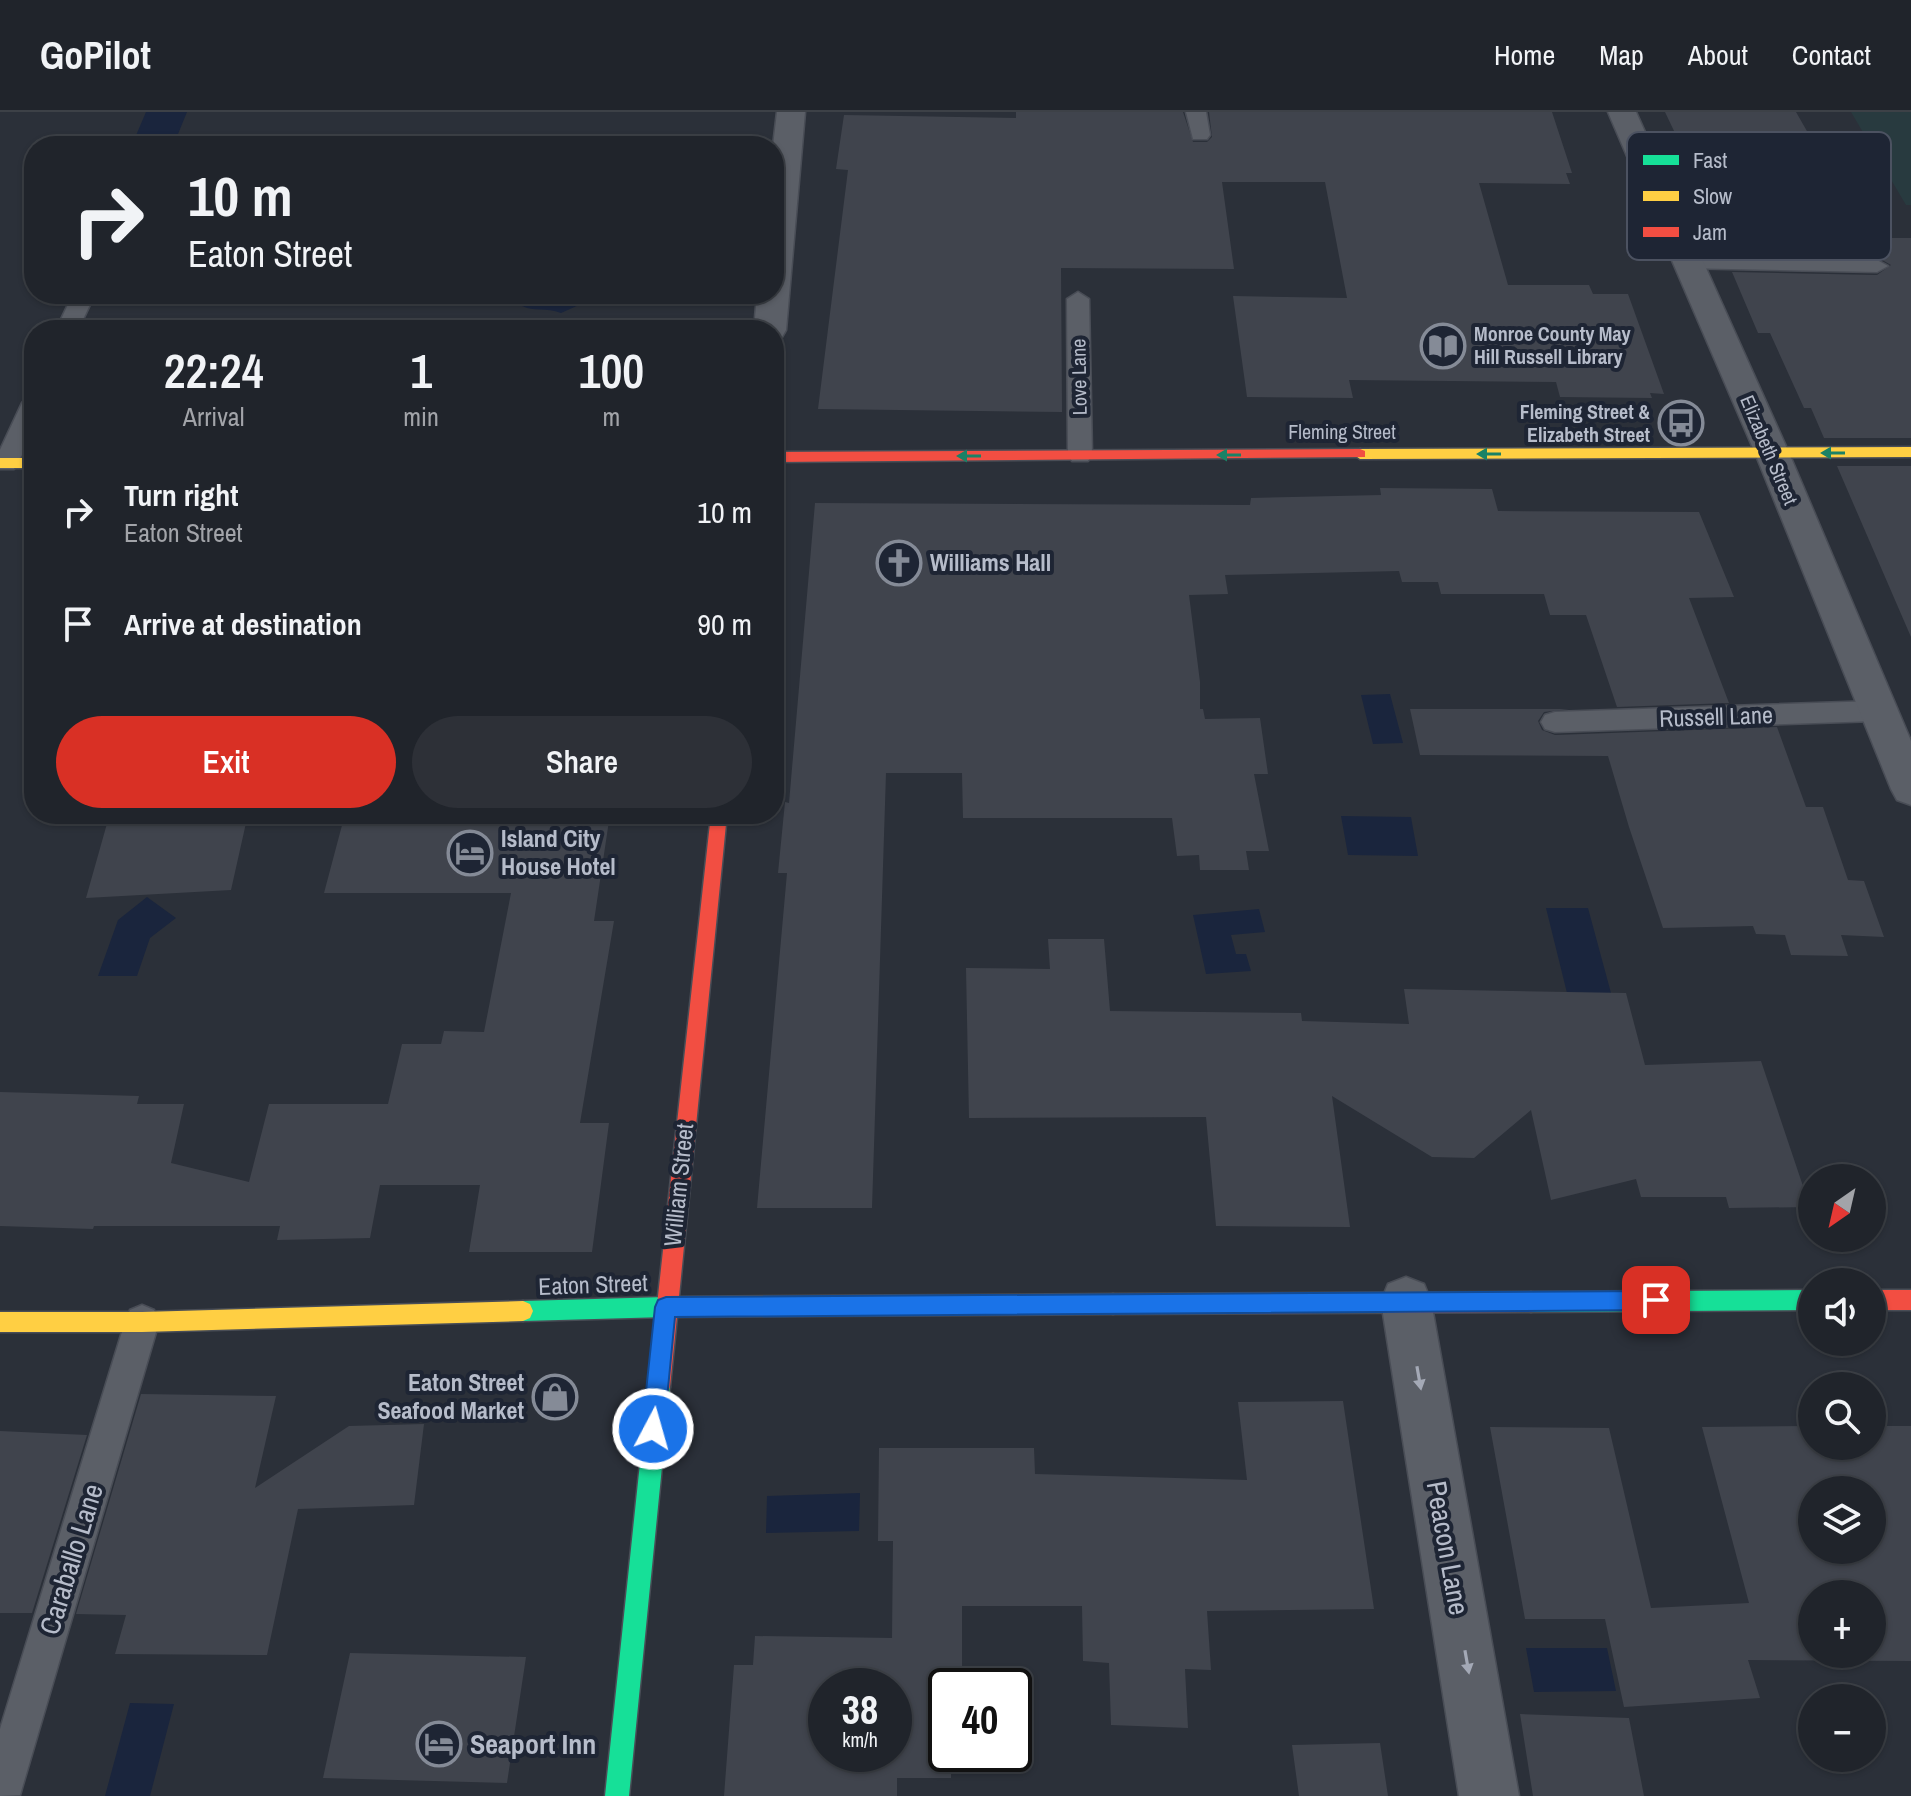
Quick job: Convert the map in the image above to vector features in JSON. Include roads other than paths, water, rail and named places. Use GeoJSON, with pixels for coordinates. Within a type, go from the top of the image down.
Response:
{"type":"FeatureCollection","features":[{"type":"Feature","properties":{"kind":"street"},"geometry":{"type":"LineString","coordinates":[[784,144],[791,112]]}},
{"type":"Feature","properties":{"kind":"street","name":"Elizabeth Street"},"geometry":{"type":"LineString","coordinates":[[1622,112],[1631,132]]}},
{"type":"Feature","properties":{"kind":"street","name":"Elizabeth Street"},"geometry":{"type":"LineString","coordinates":[[1687,260],[1772,453],[1876,711],[1911,789]]}},
{"type":"Feature","properties":{"kind":"street","name":"Fleming Street"},"geometry":{"type":"LineString","coordinates":[[784,457],[1911,452]]}},
{"type":"Feature","properties":{"kind":"street"},"geometry":{"type":"LineString","coordinates":[[3,463],[24,463]]}},
{"type":"Feature","properties":{"kind":"street","name":"William Street"},"geometry":{"type":"LineString","coordinates":[[617,1796],[718,824]]}},
{"type":"Feature","properties":{"kind":"street","name":"Eaton Street"},"geometry":{"type":"LineString","coordinates":[[0,1322],[142,1322],[666,1307],[1798,1300]]}},
{"type":"Feature","properties":{"kind":"street"},"geometry":{"type":"LineString","coordinates":[[1886,1300],[1911,1300]]}},
{"type":"Feature","properties":{"kind":"street","name":"Peacon Lane"},"geometry":{"type":"LineString","coordinates":[[1406,1301],[1489,1796]]}},
{"type":"Feature","properties":{"kind":"lane"},"geometry":{"type":"LineString","coordinates":[[1196,112],[1200,135]]}},
{"type":"Feature","properties":{"kind":"lane"},"geometry":{"type":"LineString","coordinates":[[1688,263],[1877,266]]}},
{"type":"Feature","properties":{"kind":"lane","name":"Love Lane"},"geometry":{"type":"LineString","coordinates":[[1078,299],[1080,455]]}},
{"type":"Feature","properties":{"kind":"lane"},"geometry":{"type":"LineString","coordinates":[[3,463],[24,422]]}},
{"type":"Feature","properties":{"kind":"lane","name":"Russell Lane"},"geometry":{"type":"LineString","coordinates":[[1555,722],[1876,711]]}},
{"type":"Feature","properties":{"kind":"lane","name":"Caraballo Lane"},"geometry":{"type":"LineString","coordinates":[[0,1795],[142,1322]]}},
{"type":"Feature","properties":{"kind":"water"},"geometry":{"type":"Polygon","coordinates":[[[146,112],[187,112],[177,136],[136,136],[146,112]]]}},
{"type":"Feature","properties":{"kind":"water"},"geometry":{"type":"Polygon","coordinates":[[[522,304],[579,304],[561,313],[522,304]]]}},
{"type":"Feature","properties":{"kind":"water"},"geometry":{"type":"Polygon","coordinates":[[[1390,694],[1403,743],[1373,744],[1361,695],[1390,694]]]}},
{"type":"Feature","properties":{"kind":"water"},"geometry":{"type":"Polygon","coordinates":[[[1341,816],[1411,817],[1418,856],[1348,855],[1341,816]]]}},
{"type":"Feature","properties":{"kind":"water"},"geometry":{"type":"Polygon","coordinates":[[[147,897],[176,918],[150,938],[137,976],[98,976],[118,920],[147,897]]]}},
{"type":"Feature","properties":{"kind":"water"},"geometry":{"type":"Polygon","coordinates":[[[1546,908],[1588,908],[1611,993],[1567,993],[1546,908]]]}},
{"type":"Feature","properties":{"kind":"water"},"geometry":{"type":"Polygon","coordinates":[[[1259,909],[1265,932],[1231,935],[1236,954],[1246,954],[1251,971],[1206,974],[1193,915],[1259,909]]]}},
{"type":"Feature","properties":{"kind":"water"},"geometry":{"type":"Polygon","coordinates":[[[860,1493],[859,1531],[766,1533],[767,1496],[860,1493]]]}},
{"type":"Feature","properties":{"kind":"water"},"geometry":{"type":"Polygon","coordinates":[[[1526,1648],[1607,1648],[1616,1691],[1534,1692],[1526,1648]]]}},
{"type":"Feature","properties":{"kind":"water"},"geometry":{"type":"Polygon","coordinates":[[[130,1703],[174,1704],[150,1796],[105,1796],[130,1703]]]}},
{"type":"Feature","properties":{"kind":"place","name":"Monroe County May Hill Russell Library"},"geometry":{"type":"Point","coordinates":[1443,346]}},
{"type":"Feature","properties":{"kind":"place","name":"Fleming Street & Elizabeth Street"},"geometry":{"type":"Point","coordinates":[1681,423]}},
{"type":"Feature","properties":{"kind":"place","name":"Williams Hall"},"geometry":{"type":"Point","coordinates":[899,563]}},
{"type":"Feature","properties":{"kind":"place","name":"Island City House Hotel"},"geometry":{"type":"Point","coordinates":[470,853]}},
{"type":"Feature","properties":{"kind":"place","name":"Eaton Street Seafood Market"},"geometry":{"type":"Point","coordinates":[555,1397]}},
{"type":"Feature","properties":{"kind":"place","name":"Seaport Inn"},"geometry":{"type":"Point","coordinates":[439,1744]}}]}
